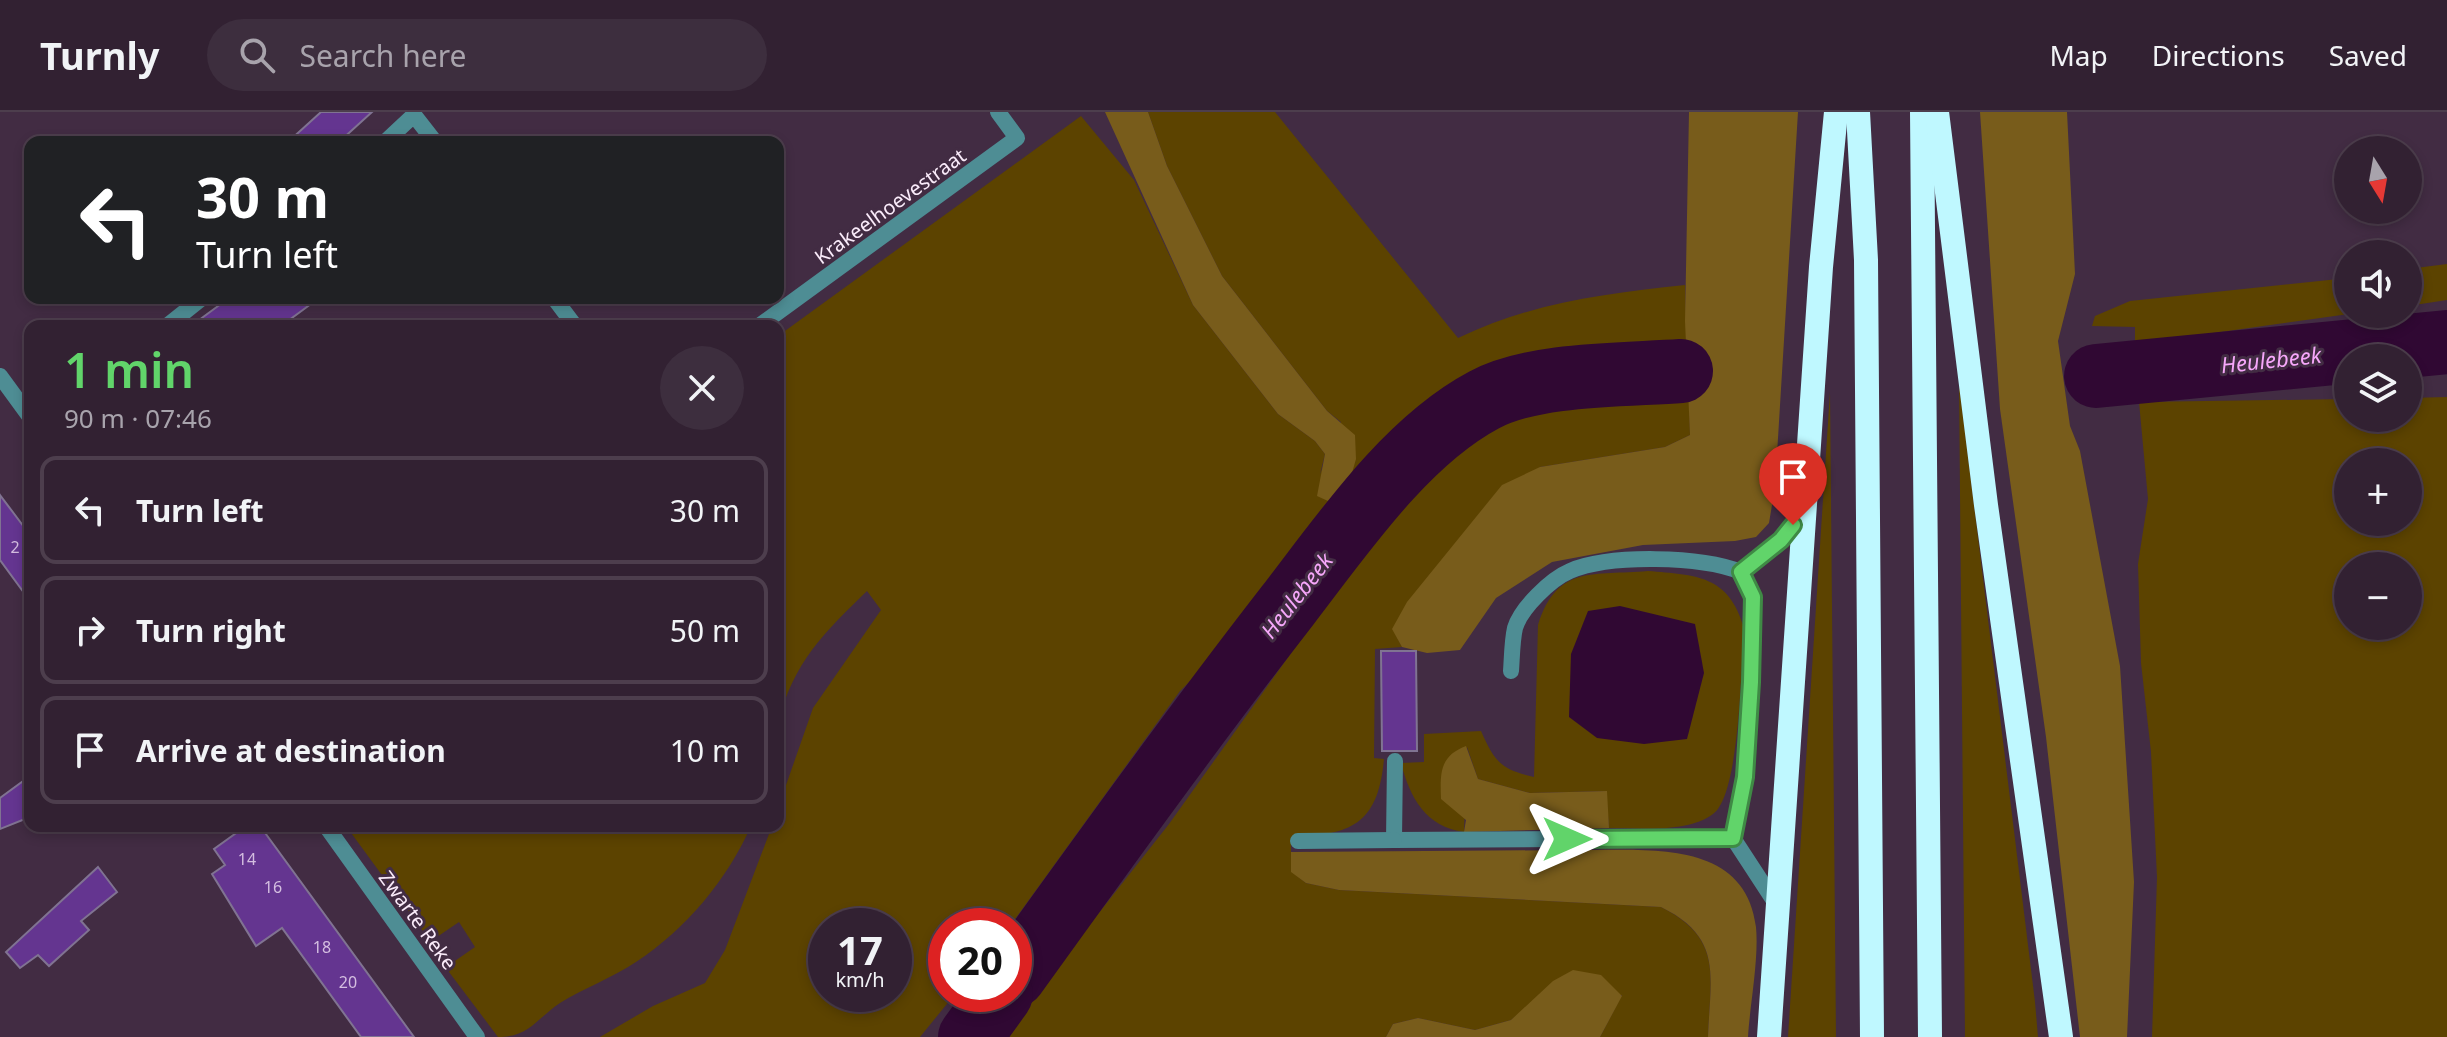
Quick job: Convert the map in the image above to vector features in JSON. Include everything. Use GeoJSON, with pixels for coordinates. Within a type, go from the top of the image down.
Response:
{"type":"FeatureCollection","features":[{"type":"Feature","properties":{"kind":"highway"},"geometry":{"type":"LineString","coordinates":[[1769,1037],[1821,267],[1836,112]]}},
{"type":"Feature","properties":{"kind":"highway"},"geometry":{"type":"LineString","coordinates":[[1858,112],[1866,260],[1872,1037]]}},
{"type":"Feature","properties":{"kind":"highway"},"geometry":{"type":"LineString","coordinates":[[1922,112],[1930,1037]]}},
{"type":"Feature","properties":{"kind":"highway"},"geometry":{"type":"LineString","coordinates":[[1937,112],[1986,505],[2061,1037]]}},
{"type":"Feature","properties":{"kind":"street","name":"Krakeelhoevestraat"},"geometry":{"type":"LineString","coordinates":[[767,320],[1017,138],[998,112]]}},
{"type":"Feature","properties":{"kind":"street"},"geometry":{"type":"LineString","coordinates":[[391,136],[414,115],[430,136]]}},
{"type":"Feature","properties":{"kind":"street"},"geometry":{"type":"LineString","coordinates":[[174,320],[194,304]]}},
{"type":"Feature","properties":{"kind":"street"},"geometry":{"type":"LineString","coordinates":[[0,376],[24,409]]}},
{"type":"Feature","properties":{"kind":"street"},"geometry":{"type":"LineString","coordinates":[[1741,572],[1781,540],[1805,511]]}},
{"type":"Feature","properties":{"kind":"street"},"geometry":{"type":"LineString","coordinates":[[1511,671],[1516,626],[1536,598],[1568,571],[1598,563],[1660,561],[1718,563],[1741,572],[1753,597],[1751,682],[1745,777],[1733,838],[1778,907]]}},
{"type":"Feature","properties":{"kind":"street"},"geometry":{"type":"LineString","coordinates":[[1394,840],[1395,761]]}},
{"type":"Feature","properties":{"kind":"street","name":"Zwarte Reke"},"geometry":{"type":"LineString","coordinates":[[330,832],[477,1037]]}},
{"type":"Feature","properties":{"kind":"street"},"geometry":{"type":"LineString","coordinates":[[1298,841],[1733,838]]}},
{"type":"Feature","properties":{"kind":"shaded area"},"geometry":{"type":"Polygon","coordinates":[[[1105,112],[1148,112],[1167,166],[1222,276],[1327,411],[1355,435],[1356,459],[1346,494],[1328,501],[1317,496],[1325,454],[1315,441],[1278,414],[1193,305],[1105,112]]]}},
{"type":"Feature","properties":{"kind":"shaded area"},"geometry":{"type":"Polygon","coordinates":[[[1148,112],[1275,112],[1458,338],[1514,316],[1569,301],[1685,285],[1687,351],[1610,356],[1529,368],[1484,383],[1436,413],[1397,448],[1269,603],[1180,691],[1023,908],[928,908],[928,1012],[940,1012],[920,1037],[600,1037],[653,1006],[705,983],[725,950],[770,832],[784,832],[784,791],[813,708],[881,610],[867,591],[812,650],[784,702],[784,332],[1081,116],[1134,180],[1193,305],[1278,414],[1315,441],[1325,454],[1320,474],[1341,422],[1327,411],[1222,276],[1167,166],[1148,112]]]}},
{"type":"Feature","properties":{"kind":"shaded area"},"geometry":{"type":"Polygon","coordinates":[[[1689,112],[1798,112],[1775,487],[1769,523],[1756,537],[1735,541],[1643,545],[1552,562],[1496,598],[1460,650],[1427,653],[1402,647],[1392,629],[1407,602],[1502,485],[1540,467],[1665,447],[1690,435],[1685,321],[1689,112]]]}},
{"type":"Feature","properties":{"kind":"shaded area"},"geometry":{"type":"Polygon","coordinates":[[[1980,112],[2067,112],[2075,274],[2058,341],[2070,426],[2080,451],[2120,666],[2134,882],[2127,1037],[2080,1037],[2046,737],[2000,409],[1980,112]]]}},
{"type":"Feature","properties":{"kind":"shaded area"},"geometry":{"type":"Polygon","coordinates":[[[2447,264],[2447,300],[2422,304],[2422,267],[2447,264]]]}},
{"type":"Feature","properties":{"kind":"shaded area"},"geometry":{"type":"Polygon","coordinates":[[[2334,279],[2334,316],[2135,344],[2135,327],[2092,326],[2095,316],[2130,301],[2334,279]]]}},
{"type":"Feature","properties":{"kind":"shaded area"},"geometry":{"type":"Polygon","coordinates":[[[1959,383],[2035,1002],[2038,1037],[1965,1037],[1959,383]]]}},
{"type":"Feature","properties":{"kind":"shaded area"},"geometry":{"type":"Polygon","coordinates":[[[1689,391],[1690,435],[1665,447],[1540,467],[1393,629],[1402,647],[1375,649],[1374,758],[1384,759],[1376,798],[1368,812],[1346,829],[1291,837],[1291,871],[1306,883],[1339,890],[1661,907],[1681,919],[1704,946],[1711,977],[1708,1037],[1600,1037],[1622,995],[1531,1004],[1511,1020],[1475,1030],[1418,1018],[1393,1024],[1386,1037],[1001,1037],[1021,1012],[1032,1012],[1032,998],[1169,824],[1426,464],[1480,426],[1549,403],[1689,391]]]}},
{"type":"Feature","properties":{"kind":"shaded area"},"geometry":{"type":"Polygon","coordinates":[[[1830,392],[1836,1037],[1788,1037],[1830,392]]]}},
{"type":"Feature","properties":{"kind":"shaded area"},"geometry":{"type":"Polygon","coordinates":[[[2447,397],[2447,1037],[2152,1037],[2157,877],[2151,752],[2141,663],[2138,564],[2148,499],[2139,402],[2334,399],[2334,432],[2422,432],[2422,398],[2447,397]]]}},
{"type":"Feature","properties":{"kind":"shaded area"},"geometry":{"type":"Polygon","coordinates":[[[1648,571],[1696,577],[1720,588],[1738,610],[1744,628],[1734,757],[1722,802],[1713,814],[1676,827],[1609,828],[1606,791],[1530,793],[1478,779],[1467,747],[1464,832],[1439,824],[1430,817],[1409,788],[1401,763],[1424,762],[1424,734],[1481,731],[1500,763],[1513,771],[1534,777],[1538,625],[1546,605],[1567,582],[1580,577],[1648,571]]]}},
{"type":"Feature","properties":{"kind":"shaded area"},"geometry":{"type":"Polygon","coordinates":[[[1620,606],[1695,624],[1704,673],[1687,739],[1644,744],[1597,738],[1569,717],[1571,654],[1588,611],[1620,606]]]}},
{"type":"Feature","properties":{"kind":"shaded area"},"geometry":{"type":"Polygon","coordinates":[[[1466,746],[1478,779],[1530,793],[1607,791],[1609,828],[1464,832],[1466,820],[1441,799],[1441,781],[1446,760],[1466,746]]]}},
{"type":"Feature","properties":{"kind":"shaded area"},"geometry":{"type":"Polygon","coordinates":[[[350,832],[748,832],[717,884],[672,934],[627,968],[560,1003],[517,1034],[498,1037],[449,972],[452,963],[475,947],[459,922],[434,939],[428,938],[350,832]]]}},
{"type":"Feature","properties":{"kind":"shaded area"},"geometry":{"type":"Polygon","coordinates":[[[1661,851],[1713,864],[1733,878],[1748,898],[1757,940],[1748,1037],[1708,1037],[1711,977],[1704,946],[1681,919],[1661,907],[1339,890],[1306,883],[1291,872],[1291,852],[1661,851]]]}},
{"type":"Feature","properties":{"kind":"shaded area"},"geometry":{"type":"Polygon","coordinates":[[[1573,970],[1601,975],[1622,996],[1600,1037],[1386,1037],[1393,1024],[1418,1018],[1475,1030],[1511,1020],[1553,981],[1573,970]]]}},
{"type":"Feature","properties":{"kind":"building"},"geometry":{"type":"Polygon","coordinates":[[[321,112],[372,112],[346,136],[295,136],[321,112]]]}},
{"type":"Feature","properties":{"kind":"building"},"geometry":{"type":"Polygon","coordinates":[[[221,304],[311,304],[289,320],[199,320],[221,304]]]}},
{"type":"Feature","properties":{"kind":"building"},"geometry":{"type":"Polygon","coordinates":[[[0,495],[24,527],[24,593],[0,560],[0,495]]]}},
{"type":"Feature","properties":{"kind":"building"},"geometry":{"type":"Polygon","coordinates":[[[1381,651],[1416,651],[1417,751],[1382,751],[1381,651]]]}},
{"type":"Feature","properties":{"kind":"building"},"geometry":{"type":"Polygon","coordinates":[[[24,780],[24,819],[0,829],[0,798],[24,780]]]}},
{"type":"Feature","properties":{"kind":"building"},"geometry":{"type":"Polygon","coordinates":[[[238,832],[264,832],[414,1037],[361,1037],[282,928],[256,946],[212,874],[225,865],[214,849],[238,832]]]}},
{"type":"Feature","properties":{"kind":"building"},"geometry":{"type":"Polygon","coordinates":[[[98,867],[117,892],[81,921],[89,930],[49,966],[38,955],[20,968],[6,952],[98,867]]]}},
{"type":"Feature","properties":{"kind":"waterway","name":"Heulebeek"},"geometry":{"type":"LineString","coordinates":[[2096,376],[2447,342]]}},
{"type":"Feature","properties":{"kind":"waterway","name":"Heulebeek"},"geometry":{"type":"LineString","coordinates":[[1032,951],[1330,549],[1377,492],[1428,440],[1455,418],[1504,391],[1553,380],[1681,371]]}},
{"type":"Feature","properties":{"kind":"waterway","name":"Heulebeek"},"geometry":{"type":"LineString","coordinates":[[970,1037],[988,1012]]}},
{"type":"Feature","properties":{"kind":"route"},"geometry":{"type":"LineString","coordinates":[[1567,839],[1733,838],[1745,777],[1751,682],[1753,597],[1741,572],[1781,540],[1793,525]]}}]}
